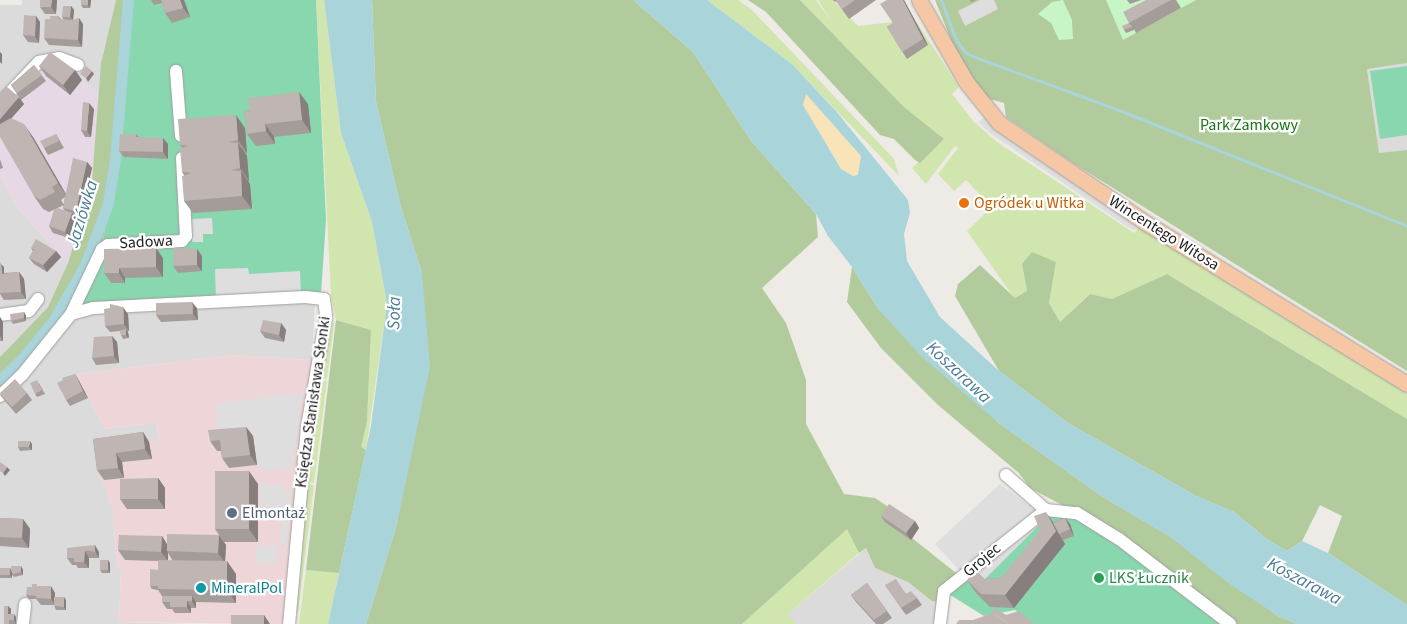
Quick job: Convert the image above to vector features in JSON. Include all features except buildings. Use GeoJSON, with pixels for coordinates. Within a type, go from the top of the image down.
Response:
{"type":"FeatureCollection","features":[{"type":"Feature","properties":{"kind":"main road","name":"Wincentego Witosa"},"geometry":{"type":"LineString","coordinates":[[919,0],[967,83],[999,123],[1183,247],[1407,384]]}},
{"type":"Feature","properties":{"kind":"street"},"geometry":{"type":"LineString","coordinates":[[0,103],[39,62],[59,58],[78,65]]}},
{"type":"Feature","properties":{"kind":"street","name":"Sadowa"},"geometry":{"type":"LineString","coordinates":[[0,396],[22,375],[71,314],[102,249],[108,245],[182,240],[186,236],[176,71]]}},
{"type":"Feature","properties":{"kind":"street","name":"Księdza Stanisława Słonki"},"geometry":{"type":"LineString","coordinates":[[71,314],[92,308],[304,297],[324,299],[326,316],[307,427],[288,624]]}},
{"type":"Feature","properties":{"kind":"street"},"geometry":{"type":"LineString","coordinates":[[0,315],[29,311],[38,299]]}},
{"type":"Feature","properties":{"kind":"street"},"geometry":{"type":"LineString","coordinates":[[1006,475],[1046,510],[1077,513],[1094,523],[1230,624]]}},
{"type":"Feature","properties":{"kind":"street","name":"Grojec"},"geometry":{"type":"LineString","coordinates":[[940,624],[944,591],[1046,510]]}},
{"type":"Feature","properties":{"kind":"street"},"geometry":{"type":"LineString","coordinates":[[23,624],[25,604]]}},
{"type":"Feature","properties":{"kind":"shaded area"},"geometry":{"type":"Polygon","coordinates":[[[22,0],[116,0],[101,63],[99,95],[66,63],[0,104],[0,5],[22,5],[22,0]]]}},
{"type":"Feature","properties":{"kind":"shaded area"},"geometry":{"type":"Polygon","coordinates":[[[980,0],[994,0],[998,9],[965,26],[958,11],[980,0]]]}},
{"type":"Feature","properties":{"kind":"shaded area"},"geometry":{"type":"Polygon","coordinates":[[[66,63],[99,95],[92,181],[68,263],[19,210],[0,176],[0,104],[41,64],[66,63]]]}},
{"type":"Feature","properties":{"kind":"shaded area"},"geometry":{"type":"Polygon","coordinates":[[[1407,63],[1407,150],[1379,154],[1367,69],[1407,63]]]}},
{"type":"Feature","properties":{"kind":"shaded area"},"geometry":{"type":"Polygon","coordinates":[[[984,118],[1023,149],[1138,225],[1134,231],[991,134],[978,122],[984,118]]]}},
{"type":"Feature","properties":{"kind":"shaded area"},"geometry":{"type":"Polygon","coordinates":[[[0,176],[19,210],[68,263],[48,307],[0,357],[0,176]]]}},
{"type":"Feature","properties":{"kind":"shaded area"},"geometry":{"type":"Polygon","coordinates":[[[212,218],[213,234],[203,234],[203,242],[192,242],[191,219],[212,218]]]}},
{"type":"Feature","properties":{"kind":"shaded area"},"geometry":{"type":"Polygon","coordinates":[[[248,268],[249,274],[300,271],[301,296],[216,301],[215,269],[248,268]]]}},
{"type":"Feature","properties":{"kind":"shaded area"},"geometry":{"type":"Polygon","coordinates":[[[315,301],[312,360],[234,355],[76,374],[105,429],[156,423],[159,440],[98,468],[112,507],[117,567],[121,567],[119,622],[190,624],[0,624],[0,396],[71,314],[315,301]]]}},
{"type":"Feature","properties":{"kind":"shaded area"},"geometry":{"type":"Polygon","coordinates":[[[234,355],[312,360],[284,624],[119,622],[121,568],[117,568],[112,507],[98,468],[98,449],[159,440],[156,423],[105,429],[76,374],[234,355]]]}},
{"type":"Feature","properties":{"kind":"shaded area"},"geometry":{"type":"Polygon","coordinates":[[[303,392],[292,469],[259,470],[254,435],[217,438],[216,404],[303,392]]]}},
{"type":"Feature","properties":{"kind":"shaded area"},"geometry":{"type":"Polygon","coordinates":[[[260,483],[283,484],[283,509],[284,492],[291,492],[287,544],[280,543],[282,514],[259,513],[260,483]]]}},
{"type":"Feature","properties":{"kind":"shaded area"},"geometry":{"type":"Polygon","coordinates":[[[1000,484],[1046,518],[976,588],[935,544],[1000,484]]]}},
{"type":"Feature","properties":{"kind":"shaded area"},"geometry":{"type":"Polygon","coordinates":[[[256,546],[277,546],[276,563],[256,563],[256,546]]]}},
{"type":"Feature","properties":{"kind":"shaded area"},"geometry":{"type":"Polygon","coordinates":[[[866,548],[875,568],[908,582],[932,601],[942,603],[940,624],[796,624],[787,615],[866,548]]]}},
{"type":"Feature","properties":{"kind":"green space"},"geometry":{"type":"Polygon","coordinates":[[[116,0],[128,0],[115,158],[102,249],[71,314],[0,396],[0,357],[48,307],[68,263],[92,181],[101,63],[116,0]]]}},
{"type":"Feature","properties":{"kind":"green space"},"geometry":{"type":"Polygon","coordinates":[[[128,0],[316,0],[326,220],[321,294],[71,314],[102,249],[115,158],[128,0]]]}},
{"type":"Feature","properties":{"kind":"green space"},"geometry":{"type":"Polygon","coordinates":[[[316,0],[324,0],[341,133],[372,222],[387,303],[366,450],[360,447],[367,421],[371,330],[336,320],[331,295],[316,0]]]}},
{"type":"Feature","properties":{"kind":"green space"},"geometry":{"type":"Polygon","coordinates":[[[372,0],[633,0],[693,52],[752,142],[816,214],[818,237],[762,288],[786,323],[806,380],[806,424],[844,494],[875,498],[893,510],[912,538],[961,577],[942,603],[932,601],[908,582],[875,568],[866,548],[859,553],[847,529],[742,624],[366,624],[397,524],[422,273],[400,204],[376,102],[372,0]]]}},
{"type":"Feature","properties":{"kind":"green space"},"geometry":{"type":"Polygon","coordinates":[[[707,0],[738,0],[751,9],[894,159],[899,176],[792,64],[707,0]]]}},
{"type":"Feature","properties":{"kind":"green space"},"geometry":{"type":"Polygon","coordinates":[[[748,0],[800,0],[904,107],[944,139],[920,163],[915,160],[894,139],[880,135],[766,12],[748,0]]]}},
{"type":"Feature","properties":{"kind":"green space"},"geometry":{"type":"Polygon","coordinates":[[[800,0],[816,0],[832,22],[818,0],[833,0],[858,26],[893,22],[899,31],[916,21],[959,87],[952,94],[974,122],[997,142],[1134,233],[1139,227],[1407,393],[1407,419],[1167,274],[1112,299],[1089,294],[1060,322],[1049,303],[1056,262],[1022,264],[1027,291],[1015,299],[967,231],[992,207],[966,180],[954,191],[938,174],[958,148],[955,146],[926,184],[912,168],[944,139],[904,107],[800,0]]]}},
{"type":"Feature","properties":{"kind":"green space","name":"Park Zamkowy"},"geometry":{"type":"Polygon","coordinates":[[[935,0],[1407,0],[1407,63],[1367,69],[1379,153],[1407,150],[1407,371],[1073,163],[1006,117],[1004,103],[986,98],[954,47],[935,0]]]}},
{"type":"Feature","properties":{"kind":"green space"},"geometry":{"type":"Polygon","coordinates":[[[1063,0],[1072,20],[1073,39],[1059,40],[1051,23],[1038,14],[1052,2],[1063,0]]]}},
{"type":"Feature","properties":{"kind":"green space"},"geometry":{"type":"Polygon","coordinates":[[[1106,0],[1196,0],[1123,40],[1106,0]]]}},
{"type":"Feature","properties":{"kind":"green space"},"geometry":{"type":"Polygon","coordinates":[[[1407,66],[1407,135],[1380,139],[1370,71],[1407,66]]]}},
{"type":"Feature","properties":{"kind":"green space"},"geometry":{"type":"Polygon","coordinates":[[[1032,252],[1056,262],[1049,303],[1060,322],[1090,294],[1112,299],[1167,274],[1407,419],[1407,605],[1328,553],[1342,516],[1320,505],[1302,541],[1287,551],[1268,540],[1234,512],[1196,496],[1068,423],[999,371],[955,296],[958,284],[980,265],[1015,298],[1027,291],[1022,264],[1032,252]]]}},
{"type":"Feature","properties":{"kind":"green space"},"geometry":{"type":"Polygon","coordinates":[[[852,267],[879,310],[1000,424],[1100,495],[1169,536],[1278,616],[1297,624],[1230,624],[1077,513],[1030,488],[1019,473],[938,405],[881,348],[847,302],[852,267]]]}},
{"type":"Feature","properties":{"kind":"green space"},"geometry":{"type":"Polygon","coordinates":[[[331,305],[334,325],[327,379],[319,378],[331,305]]]}},
{"type":"Feature","properties":{"kind":"green space"},"geometry":{"type":"Polygon","coordinates":[[[336,320],[371,330],[367,421],[361,447],[366,450],[339,573],[306,570],[336,320]]]}},
{"type":"Feature","properties":{"kind":"green space"},"geometry":{"type":"Polygon","coordinates":[[[318,380],[327,381],[314,483],[304,482],[318,380]]]}},
{"type":"Feature","properties":{"kind":"green space"},"geometry":{"type":"Polygon","coordinates":[[[304,484],[314,485],[298,612],[293,611],[304,484]]]}},
{"type":"Feature","properties":{"kind":"green space"},"geometry":{"type":"Polygon","coordinates":[[[1046,510],[1077,513],[1230,624],[1032,624],[1015,610],[984,616],[944,591],[1046,510]]]}},
{"type":"Feature","properties":{"kind":"green space"},"geometry":{"type":"Polygon","coordinates":[[[847,528],[859,553],[788,614],[796,624],[742,624],[847,528]]]}},
{"type":"Feature","properties":{"kind":"green space"},"geometry":{"type":"Polygon","coordinates":[[[306,570],[339,573],[328,624],[299,624],[306,570]]]}},
{"type":"Feature","properties":{"kind":"sand"},"geometry":{"type":"Polygon","coordinates":[[[806,93],[861,156],[858,175],[853,176],[841,169],[803,105],[806,93]]]}},
{"type":"Feature","properties":{"kind":"water","name":"Soła"},"geometry":{"type":"Polygon","coordinates":[[[324,0],[372,0],[376,102],[400,204],[422,273],[430,367],[397,524],[366,624],[328,624],[371,426],[387,303],[372,222],[341,133],[324,0]]]}},
{"type":"Feature","properties":{"kind":"water","name":"Koszarawa"},"geometry":{"type":"Polygon","coordinates":[[[633,0],[707,0],[792,64],[836,111],[908,200],[910,213],[904,234],[907,261],[940,317],[999,371],[1068,423],[1196,496],[1234,512],[1268,540],[1287,551],[1302,541],[1328,553],[1407,605],[1407,624],[1297,624],[1278,616],[1228,583],[1169,536],[1100,495],[1000,424],[921,356],[879,310],[852,267],[828,236],[816,214],[752,142],[693,52],[633,0]],[[806,94],[803,105],[841,169],[853,176],[858,175],[861,156],[806,94]]]}},
{"type":"Feature","properties":{"kind":"waterway","name":"Jaziówka"},"geometry":{"type":"LineString","coordinates":[[0,380],[22,359],[53,321],[85,265],[108,203],[115,158],[128,0]]}},
{"type":"Feature","properties":{"kind":"waterway"},"geometry":{"type":"LineString","coordinates":[[941,0],[956,40],[965,52],[972,56],[1119,110],[1407,226]]}},
{"type":"Feature","properties":{"kind":"place","name":"Ogródek u Witka"},"geometry":{"type":"Point","coordinates":[964,203]}},
{"type":"Feature","properties":{"kind":"place","name":"Elmontaż"},"geometry":{"type":"Point","coordinates":[232,513]}},
{"type":"Feature","properties":{"kind":"place","name":"LKS Łucznik"},"geometry":{"type":"Point","coordinates":[1099,578]}},
{"type":"Feature","properties":{"kind":"place","name":"MineralPol"},"geometry":{"type":"Point","coordinates":[201,588]}}]}
